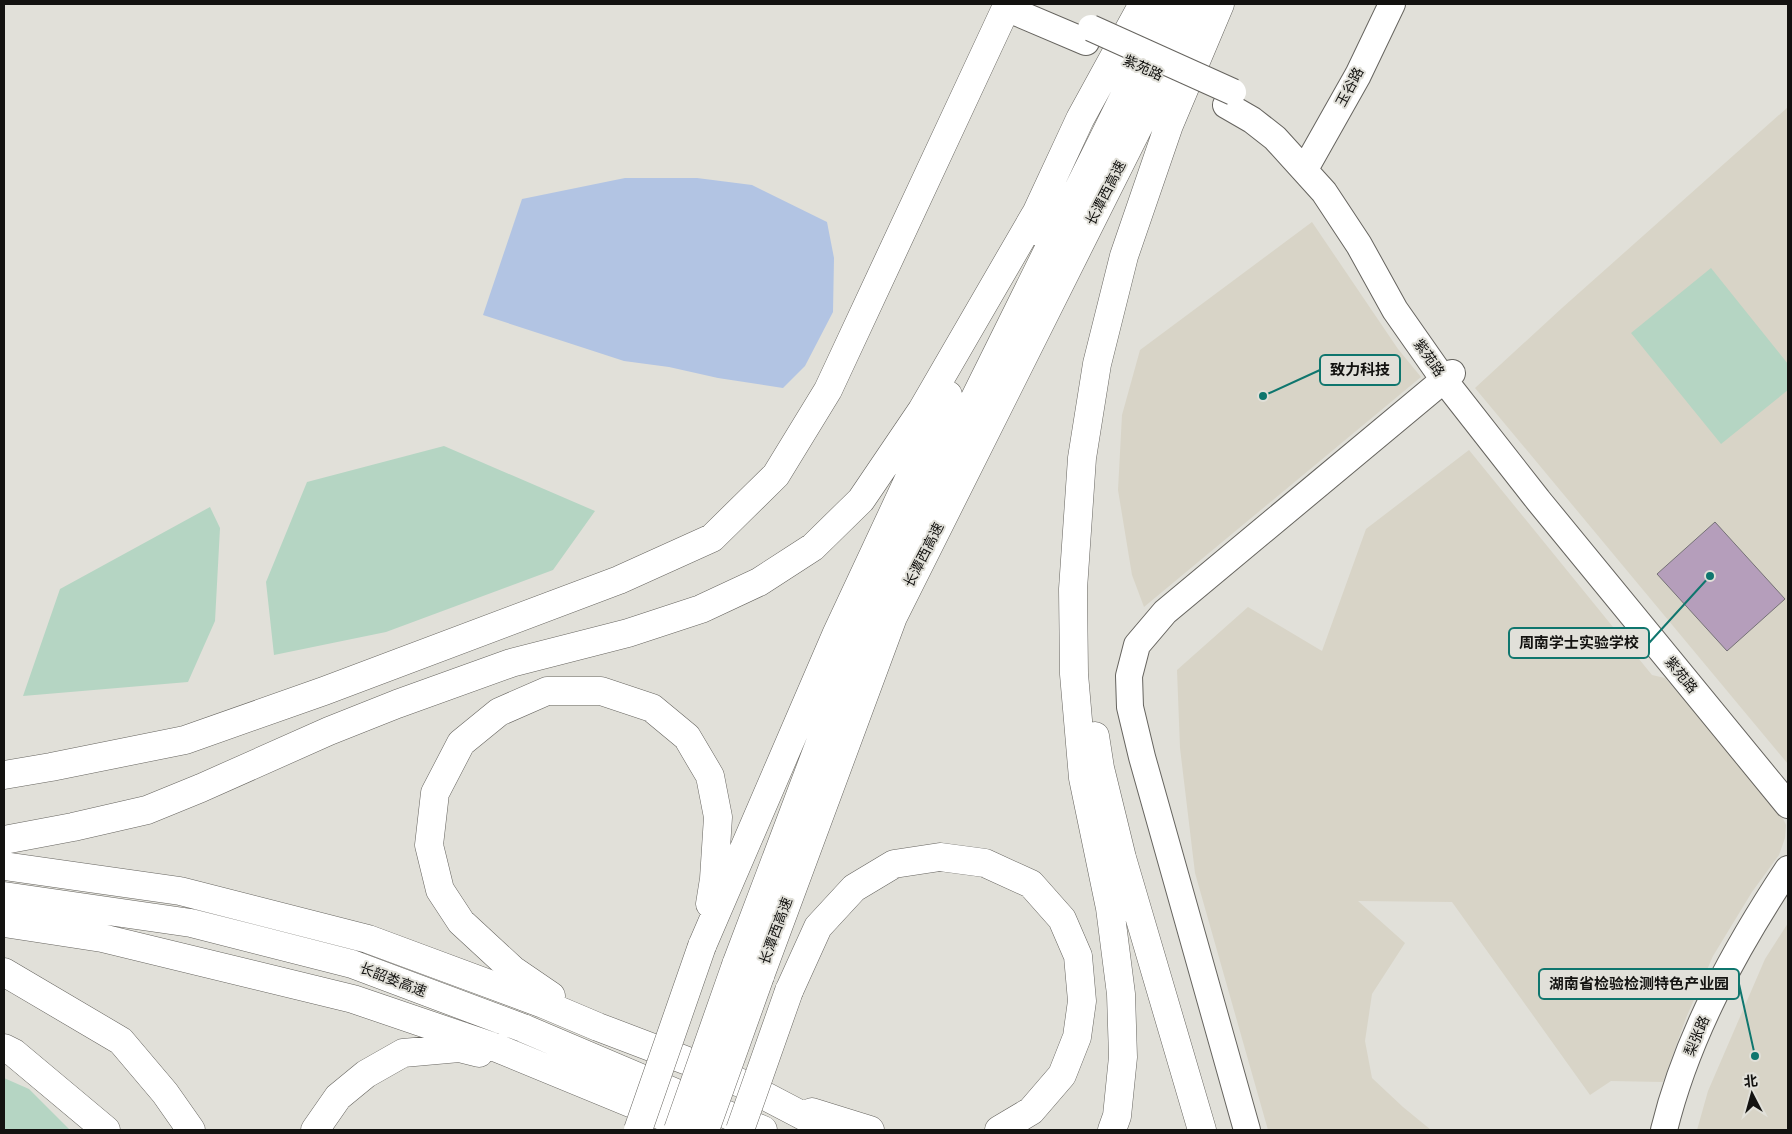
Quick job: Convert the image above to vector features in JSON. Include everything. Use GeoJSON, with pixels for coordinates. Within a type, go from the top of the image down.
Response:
{"type":"FeatureCollection","features":[{"type":"Feature","properties":{"kind":"highway"},"geometry":{"type":"LineString","coordinates":[[638,1130],[702,946],[836,636],[930,433],[1080,119],[1143,4]]}},
{"type":"Feature","properties":{"kind":"highway","name":"长潭西高速"},"geometry":{"type":"LineString","coordinates":[[705,1130],[748,970],[871,608],[1170,4]]}},
{"type":"Feature","properties":{"kind":"highway","name":"长潭西高速"},"geometry":{"type":"LineString","coordinates":[[678,1130],[748,970],[893,617],[1200,4]]}},
{"type":"Feature","properties":{"kind":"highway"},"geometry":{"type":"LineString","coordinates":[[1112,1130],[1117,1116],[1123,1057],[1121,994],[1110,908],[1083,778],[1074,674],[1072,589],[1082,458],[1097,364],[1124,256],[1169,125],[1220,4]]}},
{"type":"Feature","properties":{"kind":"highway"},"geometry":{"type":"LineString","coordinates":[[4,775],[185,740],[324,691],[620,580],[712,538],[776,475],[828,390],[1007,6]]}},
{"type":"Feature","properties":{"kind":"highway"},"geometry":{"type":"LineString","coordinates":[[4,840],[147,810],[329,731],[397,704],[511,663],[628,633],[701,610],[759,582],[813,548],[861,500],[922,410],[1035,215]]}},
{"type":"Feature","properties":{"kind":"highway"},"geometry":{"type":"LineString","coordinates":[[1072,589],[1100,768],[1122,858],[1202,1130]]}},
{"type":"Feature","properties":{"kind":"highway"},"geometry":{"type":"LineString","coordinates":[[598,1027],[513,970],[461,922],[440,890],[429,845],[435,793],[461,743],[499,712],[547,691],[601,691],[652,708],[687,737],[710,776],[718,817],[714,879],[702,946]]}},
{"type":"Feature","properties":{"kind":"highway"},"geometry":{"type":"LineString","coordinates":[[740,1130],[789,992],[818,927],[854,888],[894,864],[940,857],[985,863],[1031,884],[1062,919],[1078,956],[1082,1001],[1077,1037],[1062,1075],[1031,1111],[999,1130]]}},
{"type":"Feature","properties":{"kind":"highway"},"geometry":{"type":"LineString","coordinates":[[4,866],[180,891],[368,939],[728,1076],[830,1130]]}},
{"type":"Feature","properties":{"kind":"highway","name":"长韶娄高速"},"geometry":{"type":"LineString","coordinates":[[4,896],[191,923],[352,964],[523,1028],[763,1130]]}},
{"type":"Feature","properties":{"kind":"highway"},"geometry":{"type":"LineString","coordinates":[[4,923],[102,938],[352,999],[498,1048],[696,1130]]}},
{"type":"Feature","properties":{"kind":"highway"},"geometry":{"type":"LineString","coordinates":[[4,972],[121,1041],[165,1093],[191,1130]]}},
{"type":"Feature","properties":{"kind":"highway"},"geometry":{"type":"LineString","coordinates":[[4,1048],[14,1053],[106,1130]]}},
{"type":"Feature","properties":{"kind":"highway"},"geometry":{"type":"LineString","coordinates":[[315,1130],[338,1097],[366,1074],[403,1053],[459,1048],[542,1066]]}},
{"type":"Feature","properties":{"kind":"highway"},"geometry":{"type":"LineString","coordinates":[[768,1098],[870,1130]]}},
{"type":"Feature","properties":{"kind":"street","name":"紫苑路"},"geometry":{"type":"LineString","coordinates":[[1036,4],[1089,35]]}},
{"type":"Feature","properties":{"kind":"street","name":"玉谷路"},"geometry":{"type":"LineString","coordinates":[[1305,161],[1382,4]]}},
{"type":"Feature","properties":{"kind":"street","name":"玉谷路"},"geometry":{"type":"LineString","coordinates":[[1305,161],[1358,75],[1392,4]]}},
{"type":"Feature","properties":{"kind":"street","name":"紫苑路"},"geometry":{"type":"LineString","coordinates":[[1007,6],[1089,35],[1230,98],[1278,124],[1305,161],[1336,190],[1452,381],[1538,500],[1788,805]]}},
{"type":"Feature","properties":{"kind":"street","name":"紫苑路"},"geometry":{"type":"LineString","coordinates":[[1452,381],[1788,786]]}},
{"type":"Feature","properties":{"kind":"street"},"geometry":{"type":"LineString","coordinates":[[1247,1130],[1142,757],[1130,707],[1129,676],[1137,645],[1164,612],[1452,381]]}},
{"type":"Feature","properties":{"kind":"street"},"geometry":{"type":"LineString","coordinates":[[1259,1130],[1153,758],[1142,710],[1142,673],[1152,646],[1176,619],[1452,381]]}},
{"type":"Feature","properties":{"kind":"street","name":"梨张路"},"geometry":{"type":"LineString","coordinates":[[1664,1130],[1686,1062],[1729,966],[1788,869]]}},
{"type":"Feature","properties":{"kind":"street","name":"梨张路"},"geometry":{"type":"LineString","coordinates":[[1677,1130],[1690,1089],[1721,1008],[1746,959],[1788,893]]}},
{"type":"Feature","properties":{"kind":"shaded area"},"geometry":{"type":"Polygon","coordinates":[[[1788,107],[1788,764],[1475,388],[1788,107]]]}},
{"type":"Feature","properties":{"kind":"shaded area"},"geometry":{"type":"Polygon","coordinates":[[[1312,222],[1398,349],[1421,377],[1144,607],[1132,575],[1118,490],[1122,415],[1140,350],[1312,222]]]}},
{"type":"Feature","properties":{"kind":"shaded area"},"geometry":{"type":"Polygon","coordinates":[[[1469,450],[1652,675],[1665,678],[1778,808],[1786,825],[1785,838],[1779,855],[1752,892],[1713,956],[1686,1018],[1663,1082],[1611,1081],[1590,1095],[1452,902],[1358,901],[1405,943],[1372,994],[1365,1041],[1372,1078],[1431,1130],[1268,1130],[1195,873],[1180,748],[1177,670],[1248,607],[1322,651],[1366,529],[1469,450]]]}},
{"type":"Feature","properties":{"kind":"shaded area"},"geometry":{"type":"Polygon","coordinates":[[[1788,923],[1788,1130],[1697,1130],[1708,1091],[1765,959],[1788,923]]]}},
{"type":"Feature","properties":{"kind":"green space"},"geometry":{"type":"Polygon","coordinates":[[[1711,268],[1788,364],[1788,390],[1721,444],[1631,333],[1711,268]]]}},
{"type":"Feature","properties":{"kind":"green space"},"geometry":{"type":"Polygon","coordinates":[[[444,446],[595,511],[553,570],[386,632],[274,655],[266,582],[307,482],[444,446]]]}},
{"type":"Feature","properties":{"kind":"green space"},"geometry":{"type":"Polygon","coordinates":[[[210,507],[220,528],[215,621],[188,682],[23,696],[60,589],[210,507]]]}},
{"type":"Feature","properties":{"kind":"green space"},"geometry":{"type":"Polygon","coordinates":[[[4,1078],[29,1089],[70,1130],[4,1130],[4,1078]]]}},
{"type":"Feature","properties":{"kind":"water"},"geometry":{"type":"Polygon","coordinates":[[[625,178],[697,178],[752,185],[827,222],[834,258],[833,312],[805,366],[783,388],[718,378],[669,367],[624,361],[483,315],[522,199],[625,178]]]}},
{"type":"Feature","properties":{"kind":"building"},"geometry":{"type":"Polygon","coordinates":[[[1715,522],[1785,599],[1727,651],[1657,574],[1715,522]]]}},
{"type":"Feature","properties":{"kind":"place","name":"致力科技"},"geometry":{"type":"Point","coordinates":[1263,396]}},
{"type":"Feature","properties":{"kind":"place","name":"周南学士实验学校"},"geometry":{"type":"Point","coordinates":[1710,576]}},
{"type":"Feature","properties":{"kind":"place","name":"湖南省检验检测特色产业园"},"geometry":{"type":"Point","coordinates":[1755,1056]}}]}
